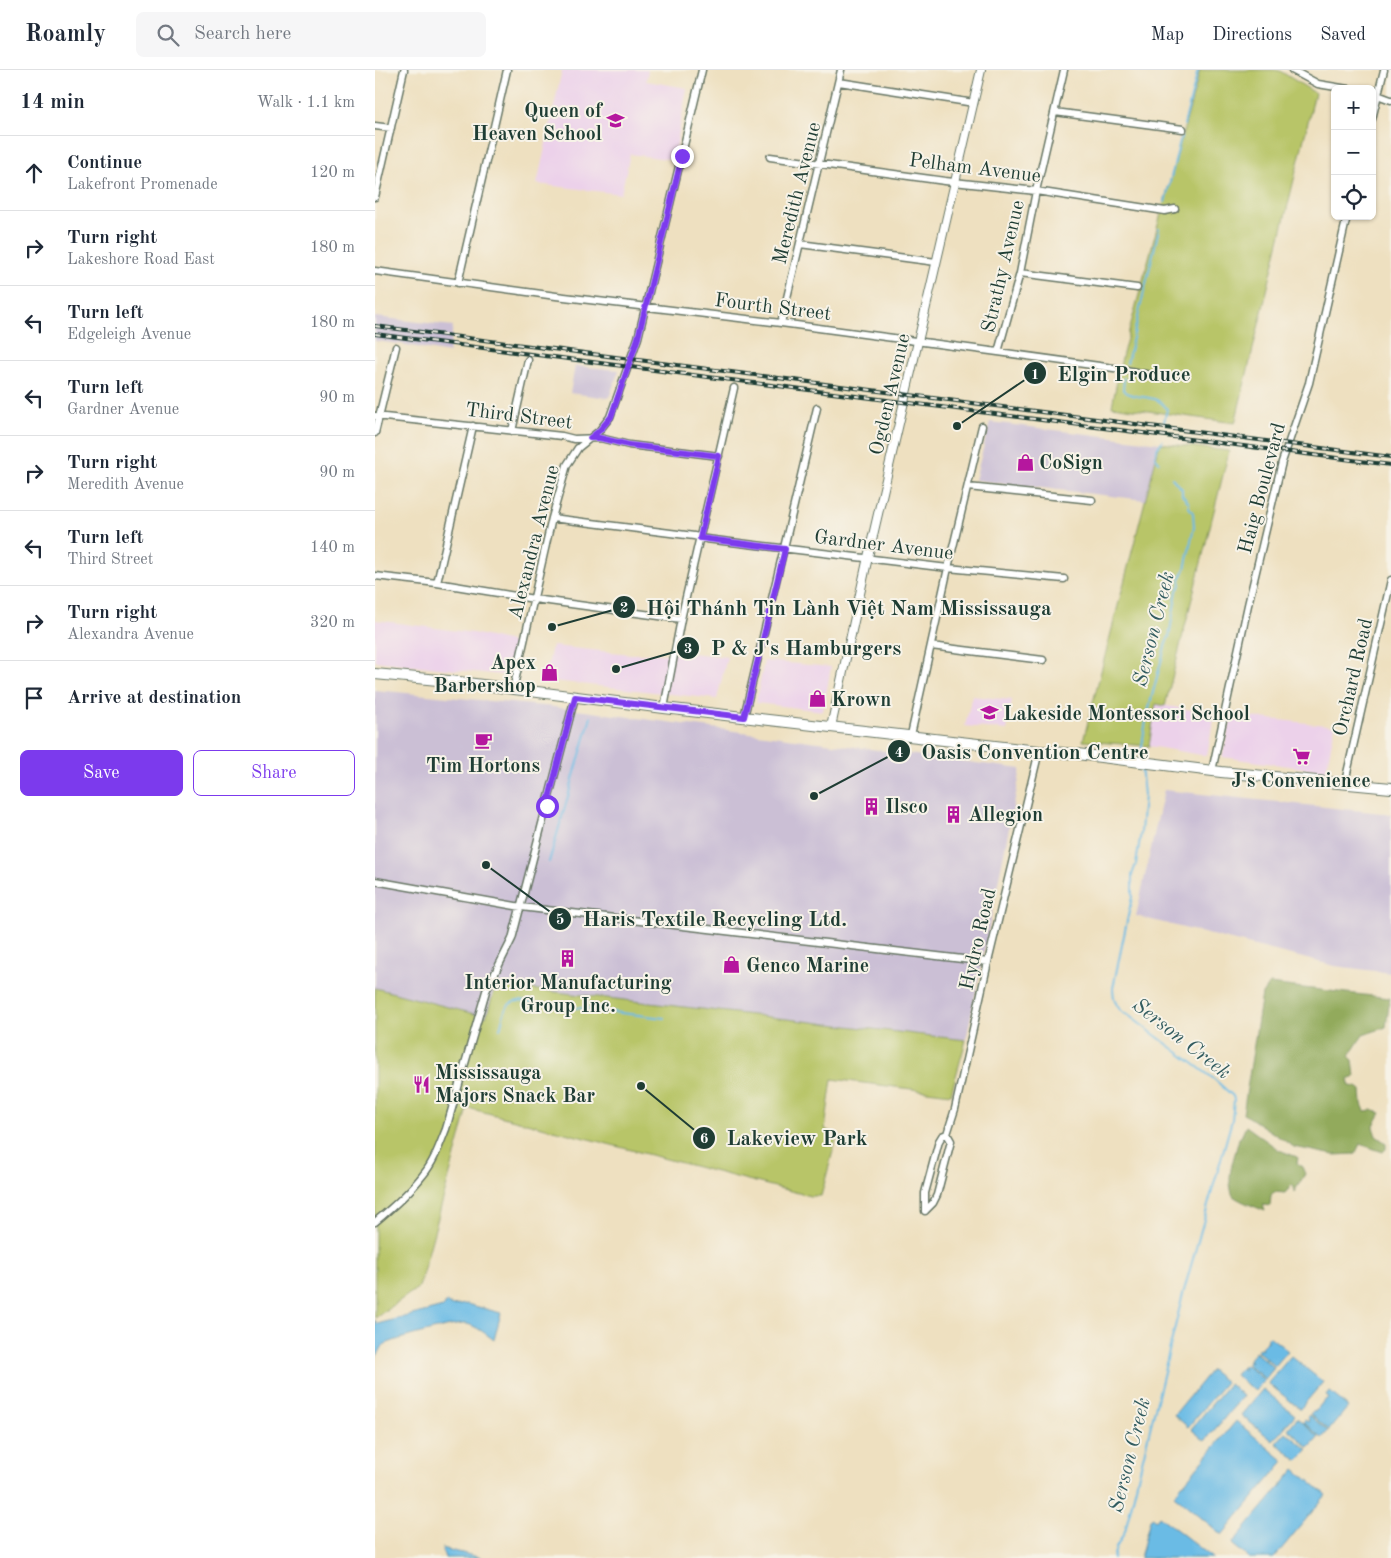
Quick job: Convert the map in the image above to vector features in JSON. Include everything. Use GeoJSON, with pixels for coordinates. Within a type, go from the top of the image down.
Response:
{"type":"FeatureCollection","features":[{"type":"Feature","properties":{"kind":"main road"},"geometry":{"type":"LineString","coordinates":[[375,674],[459,682],[664,708],[1137,762],[1391,788]]}},
{"type":"Feature","properties":{"kind":"street"},"geometry":{"type":"LineString","coordinates":[[375,197],[405,70]]}},
{"type":"Feature","properties":{"kind":"street"},"geometry":{"type":"LineString","coordinates":[[458,283],[507,70]]}},
{"type":"Feature","properties":{"kind":"street","name":"Alexandra Avenue"},"geometry":{"type":"LineString","coordinates":[[513,690],[552,518],[567,465],[578,448],[605,424],[615,407],[638,338],[702,70]]}},
{"type":"Feature","properties":{"kind":"street","name":"Meredith Avenue"},"geometry":{"type":"LineString","coordinates":[[781,323],[841,70]]}},
{"type":"Feature","properties":{"kind":"street","name":"Ogden Avenue"},"geometry":{"type":"LineString","coordinates":[[831,726],[917,341],[981,70]]}},
{"type":"Feature","properties":{"kind":"street","name":"Strathy Avenue"},"geometry":{"type":"LineString","coordinates":[[998,352],[1020,273],[1036,191],[1064,70]]}},
{"type":"Feature","properties":{"kind":"street"},"geometry":{"type":"LineString","coordinates":[[1292,70],[1318,84],[1331,86]]}},
{"type":"Feature","properties":{"kind":"street"},"geometry":{"type":"LineString","coordinates":[[1376,91],[1384,70]]}},
{"type":"Feature","properties":{"kind":"street"},"geometry":{"type":"LineString","coordinates":[[839,82],[974,103]]}},
{"type":"Feature","properties":{"kind":"street"},"geometry":{"type":"LineString","coordinates":[[1376,94],[1391,100]]}},
{"type":"Feature","properties":{"kind":"street"},"geometry":{"type":"LineString","coordinates":[[1055,112],[1183,129]]}},
{"type":"Feature","properties":{"kind":"street"},"geometry":{"type":"LineString","coordinates":[[375,126],[391,128]]}},
{"type":"Feature","properties":{"kind":"street","name":"Pelham Avenue"},"geometry":{"type":"LineString","coordinates":[[770,157],[1036,191],[1165,211],[1175,209]]}},
{"type":"Feature","properties":{"kind":"street","name":"Haig Boulevard"},"geometry":{"type":"LineString","coordinates":[[1212,770],[1247,605],[1280,471],[1309,383],[1346,220]]}},
{"type":"Feature","properties":{"kind":"street"},"geometry":{"type":"LineString","coordinates":[[800,244],[936,262]]}},
{"type":"Feature","properties":{"kind":"street","name":"Fourth Street"},"geometry":{"type":"LineString","coordinates":[[375,271],[917,341],[1121,369],[1165,378]]}},
{"type":"Feature","properties":{"kind":"street"},"geometry":{"type":"LineString","coordinates":[[1020,273],[1137,288]]}},
{"type":"Feature","properties":{"kind":"street"},"geometry":{"type":"LineString","coordinates":[[375,432],[377,417],[396,347]]}},
{"type":"Feature","properties":{"kind":"street"},"geometry":{"type":"LineString","coordinates":[[512,431],[528,360]]}},
{"type":"Feature","properties":{"kind":"street"},"geometry":{"type":"LineString","coordinates":[[664,708],[681,619],[734,388]]}},
{"type":"Feature","properties":{"kind":"street"},"geometry":{"type":"LineString","coordinates":[[744,717],[817,408]]}},
{"type":"Feature","properties":{"kind":"street","name":"Third Street"},"geometry":{"type":"LineString","coordinates":[[377,417],[473,426],[574,439],[600,438],[629,445],[719,456]]}},
{"type":"Feature","properties":{"kind":"street"},"geometry":{"type":"LineString","coordinates":[[437,583],[473,426]]}},
{"type":"Feature","properties":{"kind":"street"},"geometry":{"type":"LineString","coordinates":[[911,735],[982,426]]}},
{"type":"Feature","properties":{"kind":"street"},"geometry":{"type":"LineString","coordinates":[[968,487],[1092,500]]}},
{"type":"Feature","properties":{"kind":"street","name":"Gardner Avenue"},"geometry":{"type":"LineString","coordinates":[[552,518],[785,549],[1064,579]]}},
{"type":"Feature","properties":{"kind":"street"},"geometry":{"type":"LineString","coordinates":[[375,576],[437,583],[534,599],[681,619]]}},
{"type":"Feature","properties":{"kind":"street","name":"Orchard Road"},"geometry":{"type":"LineString","coordinates":[[1345,782],[1391,580]]}},
{"type":"Feature","properties":{"kind":"street"},"geometry":{"type":"LineString","coordinates":[[931,646],[1043,660]]}},
{"type":"Feature","properties":{"kind":"street"},"geometry":{"type":"LineString","coordinates":[[375,1222],[424,1174],[446,1129],[486,991],[512,939],[575,697]]}},
{"type":"Feature","properties":{"kind":"street","name":"Hydro Road"},"geometry":{"type":"LineString","coordinates":[[947,1134],[959,1094],[988,962],[1039,751]]}},
{"type":"Feature","properties":{"kind":"street"},"geometry":{"type":"LineString","coordinates":[[375,881],[521,907],[988,962]]}},
{"type":"Feature","properties":{"kind":"street"},"geometry":{"type":"LineString","coordinates":[[947,1134],[951,1141],[937,1195],[933,1203],[925,1211],[925,1193],[939,1142],[942,1136],[947,1134]]}},
{"type":"Feature","properties":{"kind":"shaded area","name":"Queen of Heaven School"},"geometry":{"type":"Polygon","coordinates":[[[562,70],[648,70],[646,81],[687,88],[674,160],[630,154],[621,194],[537,184],[562,70]]]}},
{"type":"Feature","properties":{"kind":"shaded area"},"geometry":{"type":"Polygon","coordinates":[[[375,317],[453,326],[449,353],[375,341],[375,317]]]}},
{"type":"Feature","properties":{"kind":"shaded area"},"geometry":{"type":"Polygon","coordinates":[[[575,366],[619,370],[609,398],[570,393],[575,366]]]}},
{"type":"Feature","properties":{"kind":"shaded area"},"geometry":{"type":"Polygon","coordinates":[[[990,422],[1160,443],[1145,500],[975,480],[990,422]]]}},
{"type":"Feature","properties":{"kind":"shaded area"},"geometry":{"type":"Polygon","coordinates":[[[375,620],[473,633],[519,644],[511,676],[375,661],[375,620]]]}},
{"type":"Feature","properties":{"kind":"shaded area"},"geometry":{"type":"Polygon","coordinates":[[[552,646],[631,654],[682,652],[727,657],[717,699],[545,680],[552,646]]]}},
{"type":"Feature","properties":{"kind":"shaded area"},"geometry":{"type":"Polygon","coordinates":[[[764,661],[831,667],[823,711],[756,703],[764,661]]]}},
{"type":"Feature","properties":{"kind":"shaded area"},"geometry":{"type":"Polygon","coordinates":[[[375,690],[554,707],[1021,769],[966,1040],[496,985],[486,1017],[375,988],[375,690]]]}},
{"type":"Feature","properties":{"kind":"shaded area","name":"Lakeside Montessori School"},"geometry":{"type":"Polygon","coordinates":[[[972,696],[1012,700],[1007,730],[965,726],[972,696]]]}},
{"type":"Feature","properties":{"kind":"shaded area"},"geometry":{"type":"Polygon","coordinates":[[[1156,704],[1214,714],[1207,756],[1149,746],[1156,704]]]}},
{"type":"Feature","properties":{"kind":"shaded area"},"geometry":{"type":"Polygon","coordinates":[[[1232,715],[1335,726],[1326,771],[1222,757],[1232,715]]]}},
{"type":"Feature","properties":{"kind":"shaded area"},"geometry":{"type":"Polygon","coordinates":[[[1164,790],[1391,814],[1391,973],[1335,966],[1136,916],[1164,790]]]}},
{"type":"Feature","properties":{"kind":"green space"},"geometry":{"type":"Polygon","coordinates":[[[1200,70],[1280,71],[1315,93],[1235,423],[1112,406],[1122,357],[1200,70]]]}},
{"type":"Feature","properties":{"kind":"green space"},"geometry":{"type":"Polygon","coordinates":[[[1160,443],[1229,451],[1165,706],[1156,704],[1149,746],[1083,741],[1160,443]]]}},
{"type":"Feature","properties":{"kind":"green space"},"geometry":{"type":"Polygon","coordinates":[[[1269,984],[1390,998],[1386,1027],[1363,1035],[1349,1056],[1353,1060],[1355,1077],[1348,1080],[1350,1086],[1361,1090],[1362,1104],[1365,1111],[1371,1110],[1381,1113],[1373,1127],[1376,1136],[1386,1143],[1386,1149],[1383,1152],[1360,1144],[1355,1154],[1334,1155],[1294,1147],[1243,1114],[1262,994],[1269,984]]]}},
{"type":"Feature","properties":{"kind":"green space"},"geometry":{"type":"Polygon","coordinates":[[[496,985],[966,1040],[951,1094],[832,1079],[825,1129],[837,1136],[821,1196],[810,1196],[468,1108],[419,1287],[375,1318],[375,988],[486,1017],[496,985]]]}},
{"type":"Feature","properties":{"kind":"green space"},"geometry":{"type":"Polygon","coordinates":[[[1246,1126],[1279,1150],[1297,1157],[1297,1163],[1302,1167],[1305,1174],[1294,1192],[1292,1185],[1285,1193],[1274,1192],[1271,1195],[1270,1206],[1263,1205],[1265,1211],[1233,1196],[1231,1189],[1230,1174],[1233,1160],[1239,1138],[1246,1126]]]}},
{"type":"Feature","properties":{"kind":"water"},"geometry":{"type":"Polygon","coordinates":[[[446,1302],[452,1306],[467,1304],[501,1313],[494,1340],[474,1326],[462,1324],[399,1339],[384,1345],[375,1357],[375,1320],[377,1324],[443,1307],[446,1302]]]}},
{"type":"Feature","properties":{"kind":"water"},"geometry":{"type":"Polygon","coordinates":[[[1269,1336],[1288,1351],[1275,1366],[1257,1351],[1259,1348],[1262,1349],[1261,1347],[1269,1341],[1267,1339],[1269,1336]]]}},
{"type":"Feature","properties":{"kind":"water"},"geometry":{"type":"Polygon","coordinates":[[[1255,1352],[1274,1368],[1265,1379],[1247,1364],[1248,1360],[1251,1362],[1249,1359],[1255,1352]]]}},
{"type":"Feature","properties":{"kind":"water"},"geometry":{"type":"Polygon","coordinates":[[[1291,1356],[1323,1382],[1300,1409],[1268,1383],[1291,1356]]]}},
{"type":"Feature","properties":{"kind":"water"},"geometry":{"type":"Polygon","coordinates":[[[1246,1365],[1264,1380],[1255,1391],[1235,1375],[1241,1368],[1244,1370],[1242,1367],[1246,1365]]]}},
{"type":"Feature","properties":{"kind":"water"},"geometry":{"type":"Polygon","coordinates":[[[1211,1370],[1226,1382],[1188,1427],[1174,1415],[1211,1370]]]}},
{"type":"Feature","properties":{"kind":"water"},"geometry":{"type":"Polygon","coordinates":[[[1229,1384],[1243,1396],[1205,1441],[1191,1429],[1229,1384]]]}},
{"type":"Feature","properties":{"kind":"water"},"geometry":{"type":"Polygon","coordinates":[[[1263,1389],[1295,1415],[1273,1441],[1241,1415],[1263,1389]]]}},
{"type":"Feature","properties":{"kind":"water"},"geometry":{"type":"Polygon","coordinates":[[[1329,1391],[1348,1407],[1329,1430],[1310,1414],[1313,1411],[1315,1412],[1329,1397],[1326,1395],[1329,1391]]]}},
{"type":"Feature","properties":{"kind":"water"},"geometry":{"type":"Polygon","coordinates":[[[1309,1415],[1328,1431],[1322,1438],[1303,1422],[1305,1420],[1308,1422],[1307,1418],[1309,1415]]]}},
{"type":"Feature","properties":{"kind":"water"},"geometry":{"type":"Polygon","coordinates":[[[1297,1418],[1319,1437],[1309,1448],[1288,1429],[1297,1418]]]}},
{"type":"Feature","properties":{"kind":"water"},"geometry":{"type":"Polygon","coordinates":[[[1236,1421],[1284,1461],[1222,1535],[1174,1495],[1236,1421]]]}},
{"type":"Feature","properties":{"kind":"water"},"geometry":{"type":"Polygon","coordinates":[[[1286,1432],[1308,1450],[1298,1461],[1276,1443],[1286,1432]]]}},
{"type":"Feature","properties":{"kind":"water"},"geometry":{"type":"Polygon","coordinates":[[[1295,1469],[1326,1495],[1274,1558],[1249,1558],[1232,1544],[1295,1469]]]}},
{"type":"Feature","properties":{"kind":"water"},"geometry":{"type":"Polygon","coordinates":[[[1159,1516],[1213,1558],[1140,1558],[1150,1519],[1153,1517],[1155,1520],[1159,1516]]]}},
{"type":"Feature","properties":{"kind":"water"},"geometry":{"type":"Polygon","coordinates":[[[442,1548],[482,1558],[445,1558],[442,1548]]]}},
{"type":"Feature","properties":{"kind":"waterway","name":"Serson Creek"},"geometry":{"type":"LineString","coordinates":[[1184,125],[1198,70]]}},
{"type":"Feature","properties":{"kind":"waterway","name":"Serson Creek"},"geometry":{"type":"LineString","coordinates":[[1165,202],[1181,137]]}},
{"type":"Feature","properties":{"kind":"waterway","name":"Serson Creek"},"geometry":{"type":"LineString","coordinates":[[1127,363],[1159,229]]}},
{"type":"Feature","properties":{"kind":"waterway","name":"Serson Creek"},"geometry":{"type":"LineString","coordinates":[[1124,378],[1123,390],[1128,394],[1157,400],[1167,409],[1164,422]]}},
{"type":"Feature","properties":{"kind":"waterway","name":"Serson Creek"},"geometry":{"type":"LineString","coordinates":[[1159,462],[1155,456],[1162,441]]}},
{"type":"Feature","properties":{"kind":"waterway","name":"Serson Creek"},"geometry":{"type":"LineString","coordinates":[[1141,759],[1147,715],[1166,642],[1169,637],[1177,590],[1181,585],[1180,580],[1185,569],[1194,527],[1193,513],[1189,503],[1182,495],[1182,489],[1172,478]]}},
{"type":"Feature","properties":{"kind":"waterway"},"geometry":{"type":"LineString","coordinates":[[549,862],[591,717]]}},
{"type":"Feature","properties":{"kind":"waterway","name":"Serson Creek"},"geometry":{"type":"LineString","coordinates":[[1113,1558],[1125,1531],[1183,1294],[1232,1120],[1234,1100],[1233,1096],[1214,1079],[1121,1011],[1115,1000],[1113,988],[1132,897],[1132,875],[1136,864],[1141,832],[1144,795],[1141,766]]}},
{"type":"Feature","properties":{"kind":"waterway"},"geometry":{"type":"LineString","coordinates":[[500,1029],[507,1007],[519,1001],[664,1018]]}},
{"type":"Feature","properties":{"kind":"railway"},"geometry":{"type":"LineString","coordinates":[[375,326],[1391,457]]}},
{"type":"Feature","properties":{"kind":"railway"},"geometry":{"type":"LineString","coordinates":[[375,334],[1391,465]]}},
{"type":"Feature","properties":{"kind":"place","name":"Queen of Heaven School"},"geometry":{"type":"Point","coordinates":[616,121]}},
{"type":"Feature","properties":{"kind":"place","name":"Elgin Produce"},"geometry":{"type":"Point","coordinates":[957,426]}},
{"type":"Feature","properties":{"kind":"place","name":"CoSign"},"geometry":{"type":"Point","coordinates":[1025,462]}},
{"type":"Feature","properties":{"kind":"place","name":"Hội Thánh Tin Lành Việt Nam Mississauga"},"geometry":{"type":"Point","coordinates":[552,627]}},
{"type":"Feature","properties":{"kind":"place","name":"P & J's Hamburgers"},"geometry":{"type":"Point","coordinates":[616,669]}},
{"type":"Feature","properties":{"kind":"place","name":"Apex Barbershop"},"geometry":{"type":"Point","coordinates":[550,673]}},
{"type":"Feature","properties":{"kind":"place","name":"Krown"},"geometry":{"type":"Point","coordinates":[817,699]}},
{"type":"Feature","properties":{"kind":"place","name":"Lakeside Montessori School"},"geometry":{"type":"Point","coordinates":[989,713]}},
{"type":"Feature","properties":{"kind":"place","name":"Tim Hortons"},"geometry":{"type":"Point","coordinates":[483,741]}},
{"type":"Feature","properties":{"kind":"place","name":"J's Convenience"},"geometry":{"type":"Point","coordinates":[1301,756]}},
{"type":"Feature","properties":{"kind":"place","name":"Oasis Convention Centre"},"geometry":{"type":"Point","coordinates":[814,796]}},
{"type":"Feature","properties":{"kind":"place","name":"Ilsco"},"geometry":{"type":"Point","coordinates":[871,806]}},
{"type":"Feature","properties":{"kind":"place","name":"Allegion"},"geometry":{"type":"Point","coordinates":[954,814]}},
{"type":"Feature","properties":{"kind":"place","name":"Haris Textile Recycling Ltd."},"geometry":{"type":"Point","coordinates":[486,865]}},
{"type":"Feature","properties":{"kind":"place","name":"Interior Manufacturing Group Inc."},"geometry":{"type":"Point","coordinates":[568,958]}},
{"type":"Feature","properties":{"kind":"place","name":"Genco Marine"},"geometry":{"type":"Point","coordinates":[732,965]}},
{"type":"Feature","properties":{"kind":"place","name":"Mississauga Majors Snack Bar"},"geometry":{"type":"Point","coordinates":[421,1084]}},
{"type":"Feature","properties":{"kind":"place","name":"Lakeview Park"},"geometry":{"type":"Point","coordinates":[641,1086]}},
{"type":"Feature","properties":{"kind":"route"},"geometry":{"type":"LineString","coordinates":[[547,806],[575,697],[744,717],[785,549],[700,538],[719,456],[629,445],[600,438],[590,438],[611,417],[638,338],[682,156]]}}]}
